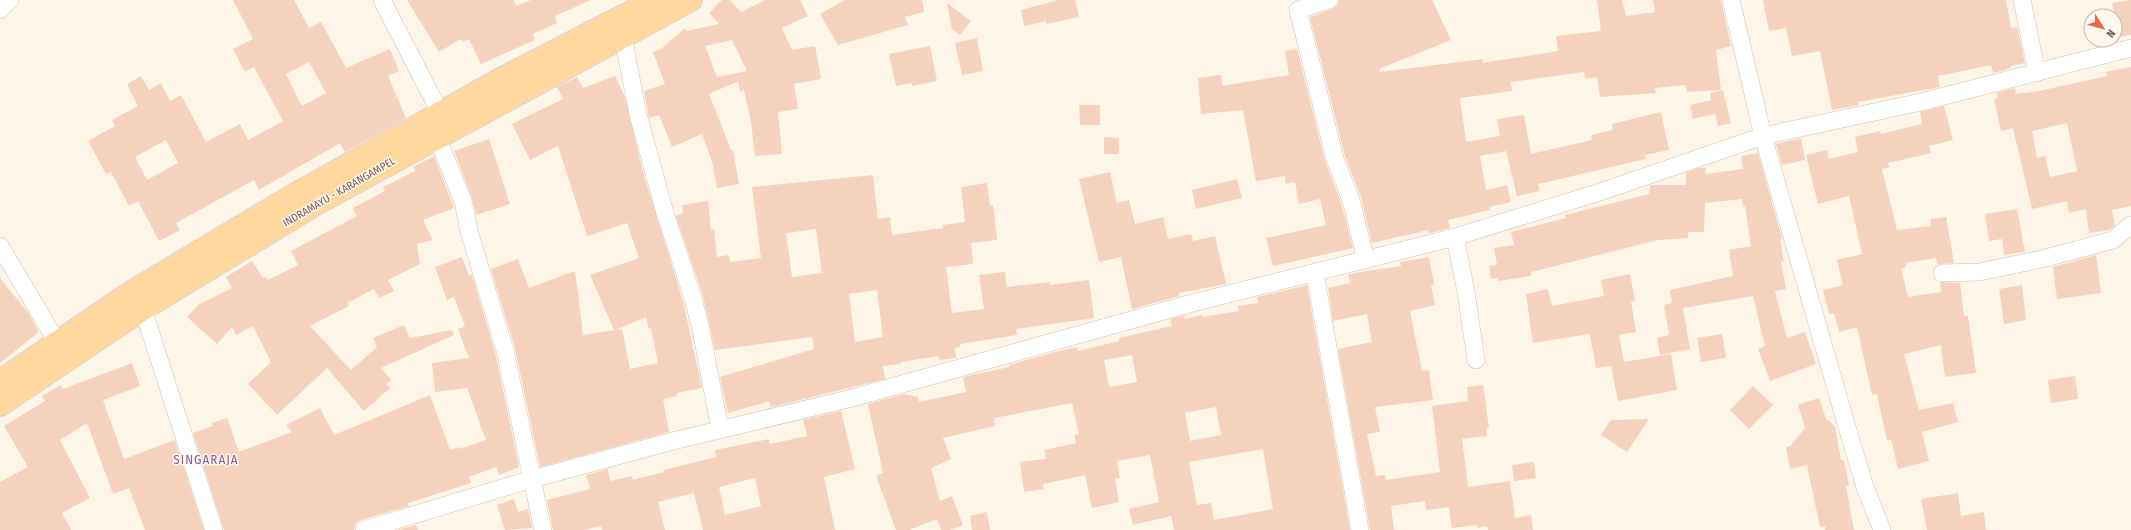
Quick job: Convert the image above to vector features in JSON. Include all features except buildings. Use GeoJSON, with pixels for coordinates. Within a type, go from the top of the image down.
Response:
{"type":"FeatureCollection","features":[{"type":"Feature","properties":{"kind":"main road","name":"INDRAMAYU - KARANGAMPEL"},"geometry":{"type":"LineString","coordinates":[[442,127],[499,80],[654,0]]}},
{"type":"Feature","properties":{"kind":"main road","name":"INDRAMAYU - KARANGAMPEL"},"geometry":{"type":"LineString","coordinates":[[0,381],[57,342],[316,204],[442,127],[623,37],[691,0]]}},
{"type":"Feature","properties":{"kind":"main road","name":"INDRAMAYU - KARANGAMPEL"},"geometry":{"type":"LineString","coordinates":[[0,405],[138,300]]}},
{"type":"Feature","properties":{"kind":"street"},"geometry":{"type":"LineString","coordinates":[[0,10],[10,0]]}},
{"type":"Feature","properties":{"kind":"street"},"geometry":{"type":"LineString","coordinates":[[382,0],[442,127],[463,201],[469,232],[504,350],[543,530]]}},
{"type":"Feature","properties":{"kind":"street"},"geometry":{"type":"LineString","coordinates":[[1329,0],[1298,10],[1335,159],[1351,200],[1366,260]]}},
{"type":"Feature","properties":{"kind":"street"},"geometry":{"type":"LineString","coordinates":[[1731,0],[1763,136],[1865,487],[1882,530]]}},
{"type":"Feature","properties":{"kind":"street"},"geometry":{"type":"LineString","coordinates":[[2022,0],[2037,73]]}},
{"type":"Feature","properties":{"kind":"street"},"geometry":{"type":"LineString","coordinates":[[623,37],[638,114],[665,213],[693,298],[701,330],[720,430]]}},
{"type":"Feature","properties":{"kind":"street"},"geometry":{"type":"LineString","coordinates":[[364,530],[532,479],[720,430],[852,398],[1185,305],[1316,274],[1455,237],[1600,192],[1763,136],[1921,102],[2131,48]]}},
{"type":"Feature","properties":{"kind":"street"},"geometry":{"type":"LineString","coordinates":[[1942,274],[1979,272],[2042,259],[2113,240],[2131,225]]}},
{"type":"Feature","properties":{"kind":"street"},"geometry":{"type":"LineString","coordinates":[[1455,237],[1466,292],[1476,360]]}},
{"type":"Feature","properties":{"kind":"street"},"geometry":{"type":"LineString","coordinates":[[0,246],[57,342]]}},
{"type":"Feature","properties":{"kind":"street"},"geometry":{"type":"LineString","coordinates":[[1316,274],[1360,530]]}},
{"type":"Feature","properties":{"kind":"street"},"geometry":{"type":"LineString","coordinates":[[138,300],[214,530]]}},
{"type":"Feature","properties":{"kind":"district","name":"SINGARAJA"},"geometry":{"type":"Point","coordinates":[206,459]}}]}
